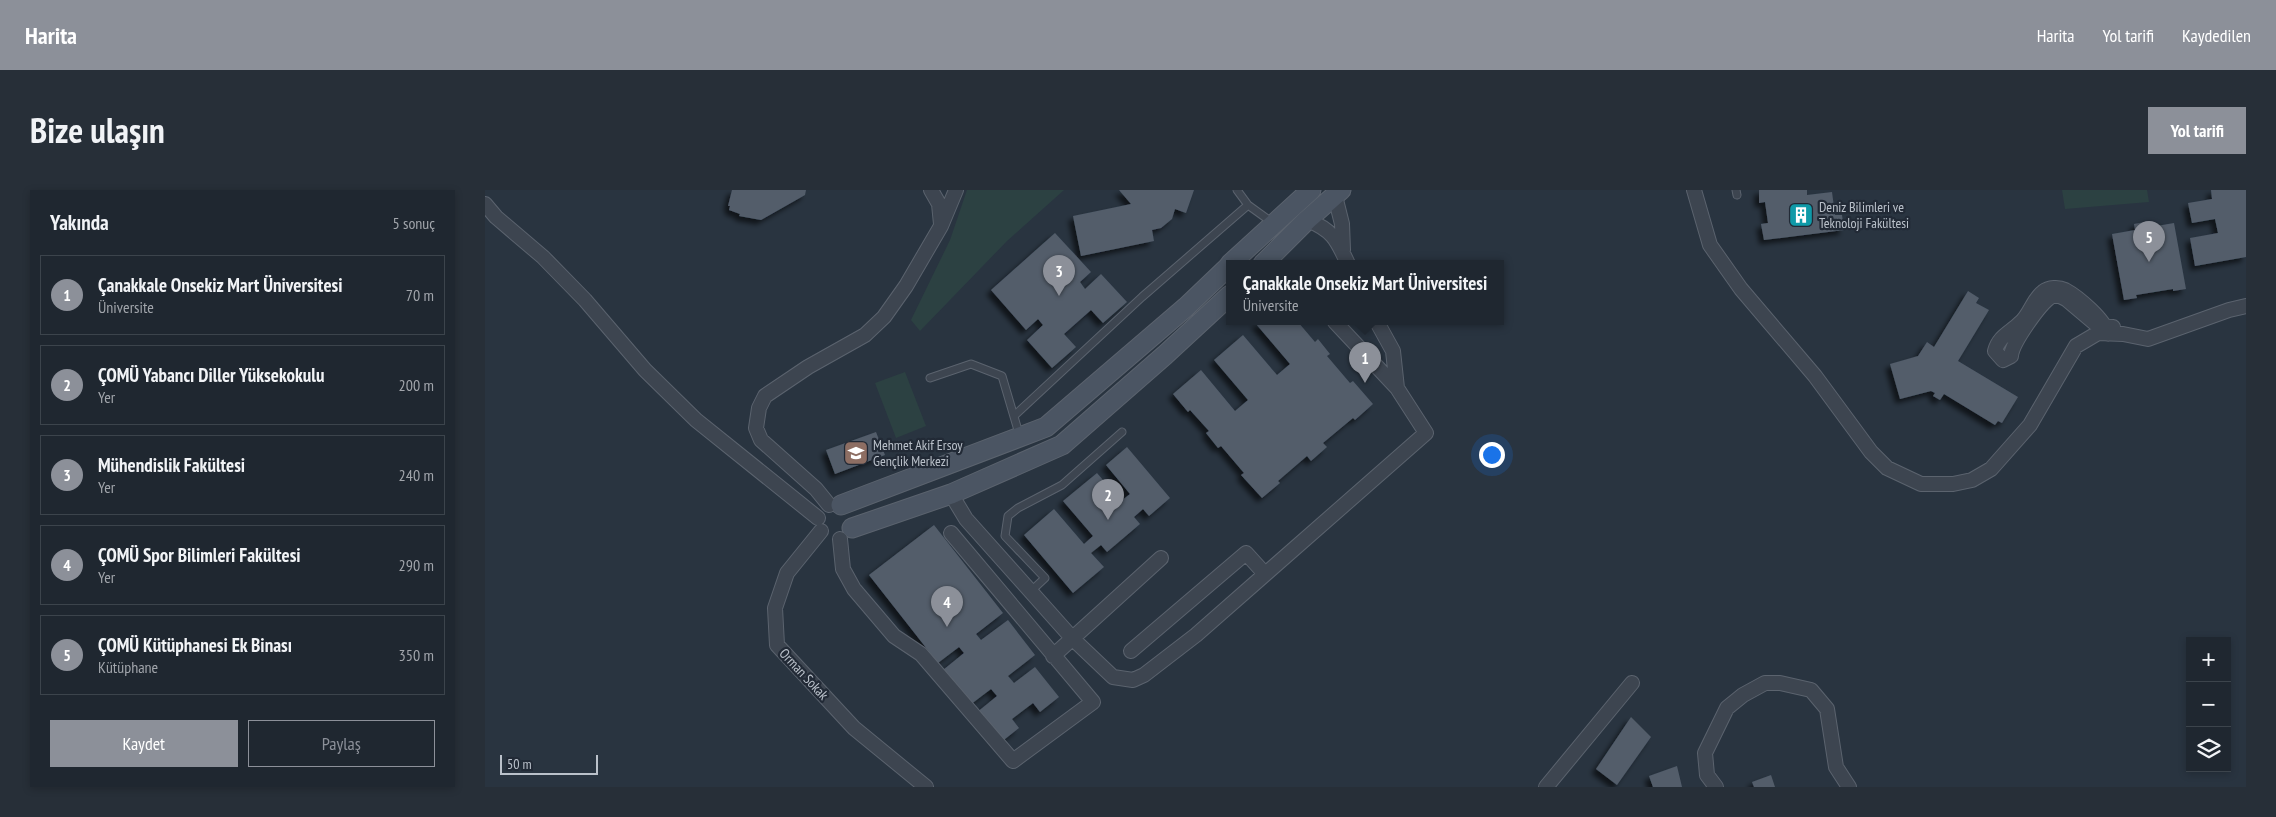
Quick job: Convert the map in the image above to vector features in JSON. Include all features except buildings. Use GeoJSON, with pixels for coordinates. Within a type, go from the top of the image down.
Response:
{"type":"FeatureCollection","features":[{"type":"Feature","properties":{"kind":"street"},"geometry":{"type":"LineString","coordinates":[[931,190],[939,204],[941,226]]}},
{"type":"Feature","properties":{"kind":"street"},"geometry":{"type":"LineString","coordinates":[[951,533],[1093,702],[1013,761],[921,654],[894,636],[854,590],[843,569],[846,534],[854,522],[850,512],[835,505],[761,440],[757,428],[759,408],[765,396],[808,367],[865,335],[884,317],[906,286],[941,226],[956,190]]}},
{"type":"Feature","properties":{"kind":"street"},"geometry":{"type":"LineString","coordinates":[[1234,260],[1311,190]]}},
{"type":"Feature","properties":{"kind":"street"},"geometry":{"type":"LineString","coordinates":[[1694,190],[1710,245],[1741,288],[1815,376],[1871,452],[1887,468],[1921,484],[1953,484],[1972,480],[1991,469],[2030,425],[2076,346],[2103,330]]}},
{"type":"Feature","properties":{"kind":"street"},"geometry":{"type":"LineString","coordinates":[[1699,190],[1716,243],[1744,286],[1817,373],[1874,450],[1889,465],[1923,480],[1954,480],[1972,476],[1989,466],[2026,420],[2075,335],[2103,330],[2151,330],[2207,310],[2246,300]]}},
{"type":"Feature","properties":{"kind":"street"},"geometry":{"type":"LineString","coordinates":[[1267,260],[1336,192]]}},
{"type":"Feature","properties":{"kind":"street"},"geometry":{"type":"LineString","coordinates":[[1336,192],[1346,259]]}},
{"type":"Feature","properties":{"kind":"street"},"geometry":{"type":"LineString","coordinates":[[485,204],[495,217],[543,257],[585,300],[645,370],[696,420],[819,525],[828,538],[846,534],[951,494],[1062,445],[1226,299]]}},
{"type":"Feature","properties":{"kind":"street"},"geometry":{"type":"LineString","coordinates":[[1290,209],[1307,220],[1325,227],[1346,259]]}},
{"type":"Feature","properties":{"kind":"street"},"geometry":{"type":"LineString","coordinates":[[819,525],[820,513],[835,505],[1047,427],[1186,307],[1226,268]]}},
{"type":"Feature","properties":{"kind":"street"},"geometry":{"type":"LineString","coordinates":[[2103,330],[2099,318],[2065,290],[2048,289],[2039,296],[2020,324],[2005,334],[1995,351],[2003,360],[2011,356],[2013,347],[2024,329],[2052,296],[2066,298],[2103,330],[2149,339],[2246,306]]}},
{"type":"Feature","properties":{"kind":"street"},"geometry":{"type":"LineString","coordinates":[[951,494],[966,519],[1073,639],[1113,677],[1133,680],[1144,675],[1196,635],[1426,433],[1397,388],[1338,325]]}},
{"type":"Feature","properties":{"kind":"street"},"geometry":{"type":"LineString","coordinates":[[1379,325],[1393,351],[1397,388]]}},
{"type":"Feature","properties":{"kind":"street","name":"Orman Sokak"},"geometry":{"type":"LineString","coordinates":[[819,525],[787,573],[775,608],[777,645],[854,728],[926,787]]}},
{"type":"Feature","properties":{"kind":"street"},"geometry":{"type":"LineString","coordinates":[[1131,651],[1246,553],[1265,574]]}},
{"type":"Feature","properties":{"kind":"street"},"geometry":{"type":"LineString","coordinates":[[1053,656],[1161,558]]}},
{"type":"Feature","properties":{"kind":"street"},"geometry":{"type":"LineString","coordinates":[[1547,787],[1632,683]]}},
{"type":"Feature","properties":{"kind":"street"},"geometry":{"type":"LineString","coordinates":[[1716,787],[1707,775],[1705,753],[1727,708],[1743,694],[1765,683],[1780,683],[1811,690],[1827,709],[1836,766],[1849,787]]}},
{"type":"Feature","properties":{"kind":"street"},"geometry":{"type":"LineString","coordinates":[[1555,775],[1564,787]]}},
{"type":"Feature","properties":{"kind":"lane"},"geometry":{"type":"LineString","coordinates":[[1237,190],[1248,206],[1273,223]]}},
{"type":"Feature","properties":{"kind":"lane"},"geometry":{"type":"LineString","coordinates":[[1013,416],[1141,297],[1248,206]]}},
{"type":"Feature","properties":{"kind":"lane"},"geometry":{"type":"LineString","coordinates":[[930,378],[971,364],[1002,376],[1020,438]]}},
{"type":"Feature","properties":{"kind":"lane"},"geometry":{"type":"LineString","coordinates":[[1031,592],[1045,578],[1005,536],[1008,516],[1018,508],[1062,485],[1122,432]]}},
{"type":"Feature","properties":{"kind":"green space"},"geometry":{"type":"Polygon","coordinates":[[[967,190],[1064,190],[1007,241],[920,331],[911,320],[950,240],[967,190]]]}},
{"type":"Feature","properties":{"kind":"green space"},"geometry":{"type":"Polygon","coordinates":[[[2062,190],[2147,190],[2149,202],[2065,209],[2062,190]]]}},
{"type":"Feature","properties":{"kind":"green space"},"geometry":{"type":"Polygon","coordinates":[[[905,372],[926,426],[896,438],[875,383],[905,372]]]}},
{"type":"Feature","properties":{"kind":"place","name":"Deniz Bilimleri ve Teknoloji Fakültesi"},"geometry":{"type":"Point","coordinates":[1801,215]}},
{"type":"Feature","properties":{"kind":"place","name":"ÇOMÜ Kütüphanesi Ek Binası"},"geometry":{"type":"Point","coordinates":[2149,262]}},
{"type":"Feature","properties":{"kind":"place","name":"Mühendislik Fakültesi"},"geometry":{"type":"Point","coordinates":[1059,296]}},
{"type":"Feature","properties":{"kind":"place","name":"Çanakkale Onsekiz Mart Üniversitesi"},"geometry":{"type":"Point","coordinates":[1365,383]}},
{"type":"Feature","properties":{"kind":"place","name":"Mehmet Akif Ersoy Gençlik Merkezi"},"geometry":{"type":"Point","coordinates":[856,453]}},
{"type":"Feature","properties":{"kind":"place","name":"ÇOMÜ Yabancı Diller Yüksekokulu"},"geometry":{"type":"Point","coordinates":[1108,520]}},
{"type":"Feature","properties":{"kind":"place","name":"ÇOMÜ Spor Bilimleri Fakültesi"},"geometry":{"type":"Point","coordinates":[947,627]}}]}
